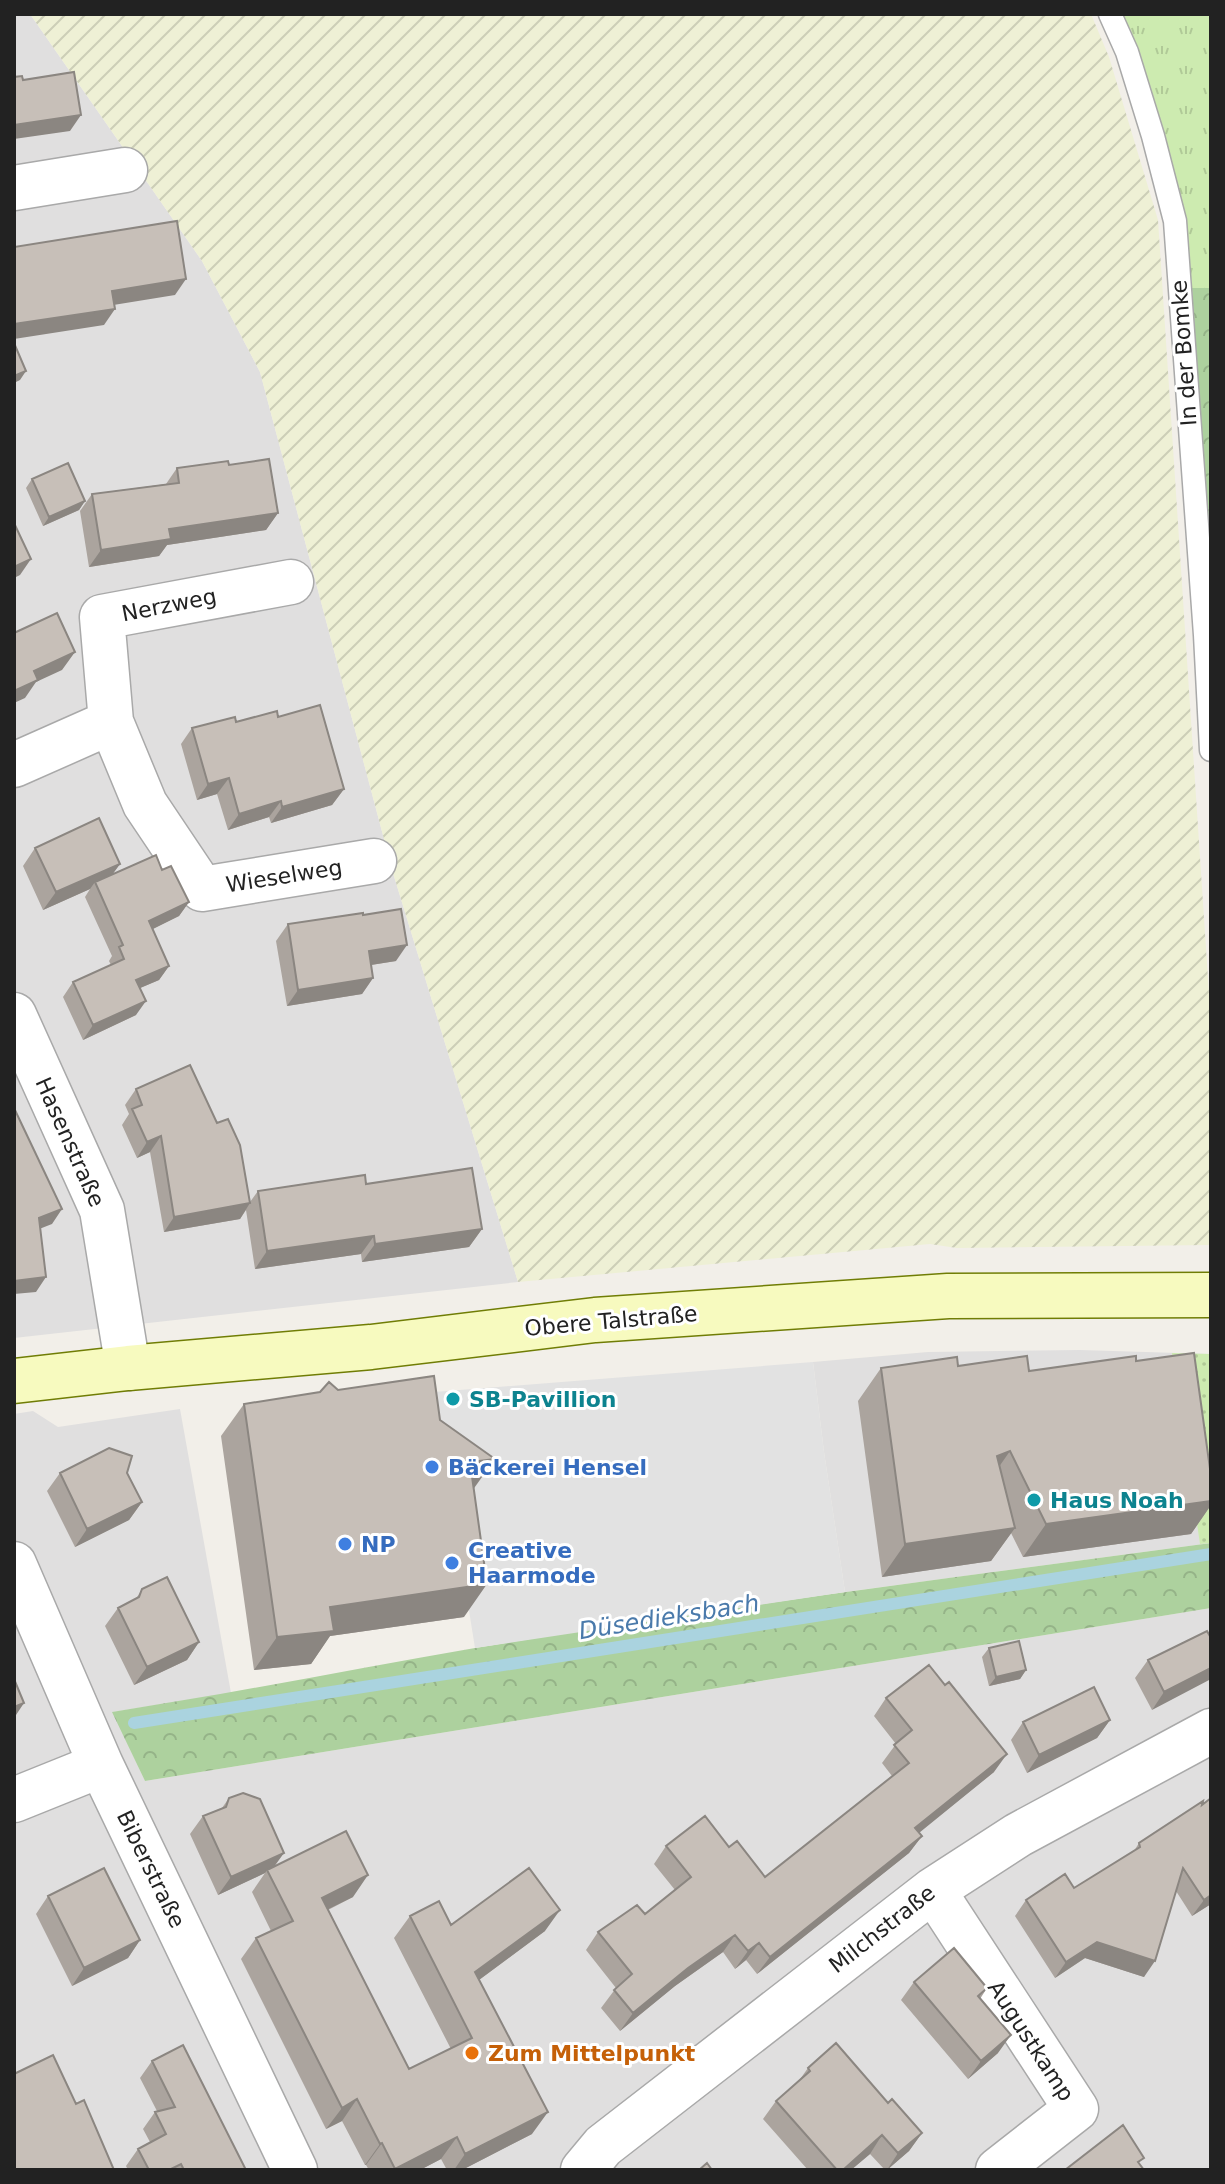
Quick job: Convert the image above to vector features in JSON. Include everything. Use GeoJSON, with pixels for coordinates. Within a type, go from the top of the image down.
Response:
{"type":"FeatureCollection","features":[{"type":"Feature","properties":{"kind":"street"},"geometry":{"type":"LineString","coordinates":[[14,188],[125,170]]}},
{"type":"Feature","properties":{"kind":"street","name":"Nerzweg"},"geometry":{"type":"LineString","coordinates":[[111,722],[102,617],[291,582]]}},
{"type":"Feature","properties":{"kind":"street"},"geometry":{"type":"LineString","coordinates":[[14,765],[111,722]]}},
{"type":"Feature","properties":{"kind":"street","name":"Wieselweg"},"geometry":{"type":"LineString","coordinates":[[111,722],[145,804],[202,889],[374,861]]}},
{"type":"Feature","properties":{"kind":"street","name":"Hasenstraße"},"geometry":{"type":"LineString","coordinates":[[14,1015],[102,1210],[128,1368]]}},
{"type":"Feature","properties":{"kind":"street","name":"Obere Talstraße"},"geometry":{"type":"LineString","coordinates":[[14,1381],[371,1347],[595,1320],[948,1296],[1211,1295]]}},
{"type":"Feature","properties":{"kind":"street","name":"Biberstraße"},"geometry":{"type":"LineString","coordinates":[[14,1564],[101,1765],[295,2170]]}},
{"type":"Feature","properties":{"kind":"street","name":"Milchstraße"},"geometry":{"type":"LineString","coordinates":[[583,2170],[603,2146],[933,1890],[1018,1835],[1211,1731]]}},
{"type":"Feature","properties":{"kind":"street"},"geometry":{"type":"LineString","coordinates":[[14,1800],[101,1765]]}},
{"type":"Feature","properties":{"kind":"street","name":"Augustkamp"},"geometry":{"type":"LineString","coordinates":[[933,1890],[1076,2109],[998,2170]]}},
{"type":"Feature","properties":{"kind":"lane","name":"In der Bomke"},"geometry":{"type":"LineString","coordinates":[[1110,14],[1127,52],[1175,221],[1211,750]]}},
{"type":"Feature","properties":{"kind":"shaded area"},"geometry":{"type":"Polygon","coordinates":[[[14,14],[30,14],[202,261],[260,372],[393,873],[518,1282],[14,1338],[14,14]]]}},
{"type":"Feature","properties":{"kind":"shaded area","name":"Haus Noah"},"geometry":{"type":"Polygon","coordinates":[[[1080,1350],[1211,1354],[1211,1543],[845,1592],[813,1362],[928,1352],[1080,1350]]]}},
{"type":"Feature","properties":{"kind":"shaded area"},"geometry":{"type":"Polygon","coordinates":[[[813,1362],[845,1592],[475,1648],[434,1392],[813,1362]]]}},
{"type":"Feature","properties":{"kind":"shaded area"},"geometry":{"type":"Polygon","coordinates":[[[180,1409],[231,1693],[113,1712],[145,1781],[1211,1608],[1211,2170],[14,2170],[14,1414],[33,1411],[58,1427],[180,1409]]]}},
{"type":"Feature","properties":{"kind":"green space"},"geometry":{"type":"Polygon","coordinates":[[[30,14],[1091,14],[1109,57],[1158,220],[1211,1024],[1211,1245],[957,1248],[930,1244],[518,1282],[393,873],[260,372],[202,261],[30,14]]]}},
{"type":"Feature","properties":{"kind":"green space"},"geometry":{"type":"Polygon","coordinates":[[[1120,14],[1211,14],[1211,288],[1192,288],[1185,219],[1120,14]]]}},
{"type":"Feature","properties":{"kind":"green space"},"geometry":{"type":"Polygon","coordinates":[[[1192,288],[1211,288],[1211,596],[1192,288]]]}},
{"type":"Feature","properties":{"kind":"green space"},"geometry":{"type":"Polygon","coordinates":[[[1172,1353],[1211,1354],[1211,1543],[1200,1544],[1172,1353]]]}},
{"type":"Feature","properties":{"kind":"green space"},"geometry":{"type":"Polygon","coordinates":[[[1211,1543],[1211,1608],[145,1781],[112,1712],[567,1633],[843,1592],[1211,1543]]]}},
{"type":"Feature","properties":{"kind":"building"},"geometry":{"type":"Polygon","coordinates":[[[74,72],[81,115],[14,125],[14,77],[22,76],[23,80],[74,72]]]}},
{"type":"Feature","properties":{"kind":"building"},"geometry":{"type":"Polygon","coordinates":[[[177,221],[186,279],[112,291],[115,309],[14,324],[14,247],[177,221]]]}},
{"type":"Feature","properties":{"kind":"building"},"geometry":{"type":"Polygon","coordinates":[[[14,343],[26,371],[14,376],[14,343]]]}},
{"type":"Feature","properties":{"kind":"building"},"geometry":{"type":"Polygon","coordinates":[[[269,459],[278,513],[169,529],[171,539],[101,550],[92,494],[179,483],[177,468],[269,459]]]}},
{"type":"Feature","properties":{"kind":"building"},"geometry":{"type":"Polygon","coordinates":[[[68,463],[85,501],[49,517],[32,479],[68,463]]]}},
{"type":"Feature","properties":{"kind":"building"},"geometry":{"type":"Polygon","coordinates":[[[14,523],[31,559],[14,567],[14,523]]]}},
{"type":"Feature","properties":{"kind":"building"},"geometry":{"type":"Polygon","coordinates":[[[57,613],[75,652],[34,671],[38,680],[14,691],[14,633],[57,613]]]}},
{"type":"Feature","properties":{"kind":"building"},"geometry":{"type":"Polygon","coordinates":[[[320,705],[344,789],[282,807],[281,801],[239,814],[229,778],[208,784],[192,728],[235,717],[236,722],[277,711],[278,717],[320,705]]]}},
{"type":"Feature","properties":{"kind":"building"},"geometry":{"type":"Polygon","coordinates":[[[99,818],[120,864],[56,892],[35,848],[99,818]]]}},
{"type":"Feature","properties":{"kind":"building"},"geometry":{"type":"Polygon","coordinates":[[[156,855],[162,870],[171,866],[189,902],[149,921],[169,966],[136,980],[146,1001],[93,1025],[73,982],[124,959],[119,947],[123,945],[95,882],[156,855]]]}},
{"type":"Feature","properties":{"kind":"building"},"geometry":{"type":"Polygon","coordinates":[[[401,909],[407,945],[369,951],[373,978],[298,990],[288,924],[401,909]]]}},
{"type":"Feature","properties":{"kind":"building"},"geometry":{"type":"Polygon","coordinates":[[[190,1065],[217,1123],[228,1119],[240,1145],[250,1203],[174,1217],[161,1136],[147,1142],[132,1109],[142,1105],[136,1089],[190,1065]]]}},
{"type":"Feature","properties":{"kind":"building"},"geometry":{"type":"Polygon","coordinates":[[[14,1108],[62,1209],[39,1218],[46,1277],[14,1281],[14,1108]]]}},
{"type":"Feature","properties":{"kind":"building"},"geometry":{"type":"Polygon","coordinates":[[[472,1168],[482,1229],[375,1244],[374,1236],[267,1251],[258,1191],[365,1175],[366,1184],[472,1168]]]}},
{"type":"Feature","properties":{"kind":"building","name":"Haus Noah"},"geometry":{"type":"Polygon","coordinates":[[[1194,1353],[1211,1476],[1211,1501],[1046,1524],[1010,1451],[997,1456],[1015,1528],[905,1544],[881,1368],[957,1357],[958,1366],[1027,1356],[1029,1371],[1136,1356],[1136,1361],[1194,1353]]]}},
{"type":"Feature","properties":{"kind":"building","name":"NP"},"geometry":{"type":"Polygon","coordinates":[[[434,1376],[440,1420],[495,1459],[470,1462],[487,1584],[330,1607],[334,1631],[277,1637],[244,1404],[320,1392],[329,1382],[338,1390],[434,1376]]]}},
{"type":"Feature","properties":{"kind":"building"},"geometry":{"type":"Polygon","coordinates":[[[109,1448],[132,1456],[127,1473],[142,1502],[87,1529],[60,1473],[109,1448]]]}},
{"type":"Feature","properties":{"kind":"building"},"geometry":{"type":"Polygon","coordinates":[[[167,1577],[199,1642],[147,1667],[118,1608],[139,1597],[142,1589],[167,1577]]]}},
{"type":"Feature","properties":{"kind":"building"},"geometry":{"type":"Polygon","coordinates":[[[1207,1631],[1211,1638],[1211,1668],[1164,1692],[1148,1660],[1207,1631]]]}},
{"type":"Feature","properties":{"kind":"building"},"geometry":{"type":"Polygon","coordinates":[[[1019,1641],[1026,1670],[996,1677],[989,1648],[1019,1641]]]}},
{"type":"Feature","properties":{"kind":"building"},"geometry":{"type":"Polygon","coordinates":[[[929,1665],[945,1685],[949,1682],[1007,1754],[915,1828],[922,1836],[770,1957],[759,1943],[748,1951],[735,1935],[633,2013],[614,1990],[632,1974],[598,1932],[637,1905],[645,1914],[691,1877],[666,1846],[705,1816],[729,1847],[737,1841],[765,1877],[909,1763],[894,1745],[912,1730],[886,1698],[929,1665]]]}},
{"type":"Feature","properties":{"kind":"building"},"geometry":{"type":"Polygon","coordinates":[[[14,1679],[24,1703],[14,1707],[14,1679]]]}},
{"type":"Feature","properties":{"kind":"building"},"geometry":{"type":"Polygon","coordinates":[[[1094,1687],[1110,1720],[1039,1755],[1023,1722],[1094,1687]]]}},
{"type":"Feature","properties":{"kind":"building"},"geometry":{"type":"Polygon","coordinates":[[[243,1793],[260,1799],[284,1853],[231,1877],[203,1816],[226,1807],[229,1798],[243,1793]]]}},
{"type":"Feature","properties":{"kind":"building"},"geometry":{"type":"Polygon","coordinates":[[[1211,1798],[1211,1895],[1204,1900],[1183,1868],[1155,1961],[1097,1942],[1066,1962],[1026,1900],[1065,1874],[1074,1888],[1211,1798]]]}},
{"type":"Feature","properties":{"kind":"building"},"geometry":{"type":"Polygon","coordinates":[[[346,1831],[368,1875],[322,1898],[409,2069],[472,2038],[410,1916],[439,1901],[451,1925],[529,1868],[560,1910],[475,1972],[548,2112],[465,2154],[457,2137],[395,2169],[357,2099],[342,2108],[256,1938],[293,1921],[267,1870],[346,1831]]]}},
{"type":"Feature","properties":{"kind":"building"},"geometry":{"type":"Polygon","coordinates":[[[104,1868],[140,1940],[84,1968],[48,1896],[104,1868]]]}},
{"type":"Feature","properties":{"kind":"building"},"geometry":{"type":"Polygon","coordinates":[[[954,1948],[987,1988],[978,1996],[1011,2035],[981,2061],[914,1982],[954,1948]]]}},
{"type":"Feature","properties":{"kind":"building"},"geometry":{"type":"Polygon","coordinates":[[[836,2043],[888,2103],[892,2099],[922,2133],[898,2153],[882,2135],[843,2170],[837,2170],[776,2101],[836,2043]]]}},
{"type":"Feature","properties":{"kind":"building"},"geometry":{"type":"Polygon","coordinates":[[[183,2045],[246,2170],[184,2170],[181,2164],[169,2170],[149,2170],[138,2149],[166,2134],[155,2112],[175,2107],[152,2061],[183,2045]]]}},
{"type":"Feature","properties":{"kind":"building"},"geometry":{"type":"Polygon","coordinates":[[[53,2055],[76,2104],[84,2100],[114,2170],[14,2170],[14,2074],[53,2055]]]}},
{"type":"Feature","properties":{"kind":"building"},"geometry":{"type":"Polygon","coordinates":[[[1123,2125],[1144,2158],[1138,2162],[1144,2170],[1065,2170],[1123,2125]]]}},
{"type":"Feature","properties":{"kind":"building"},"geometry":{"type":"Polygon","coordinates":[[[707,2163],[712,2170],[699,2170],[707,2163]]]}},
{"type":"Feature","properties":{"kind":"waterway","name":"Düsedieksbach"},"geometry":{"type":"LineString","coordinates":[[134,1723],[1211,1554]]}},
{"type":"Feature","properties":{"kind":"place","name":"SB-Pavillion"},"geometry":{"type":"Point","coordinates":[453,1399]}},
{"type":"Feature","properties":{"kind":"place","name":"Bäckerei Hensel"},"geometry":{"type":"Point","coordinates":[432,1467]}},
{"type":"Feature","properties":{"kind":"place","name":"Haus Noah"},"geometry":{"type":"Point","coordinates":[1034,1500]}},
{"type":"Feature","properties":{"kind":"place","name":"NP"},"geometry":{"type":"Point","coordinates":[345,1544]}},
{"type":"Feature","properties":{"kind":"place","name":"Creative Haarmode"},"geometry":{"type":"Point","coordinates":[452,1563]}},
{"type":"Feature","properties":{"kind":"place","name":"Zum Mittelpunkt"},"geometry":{"type":"Point","coordinates":[472,2053]}}]}
